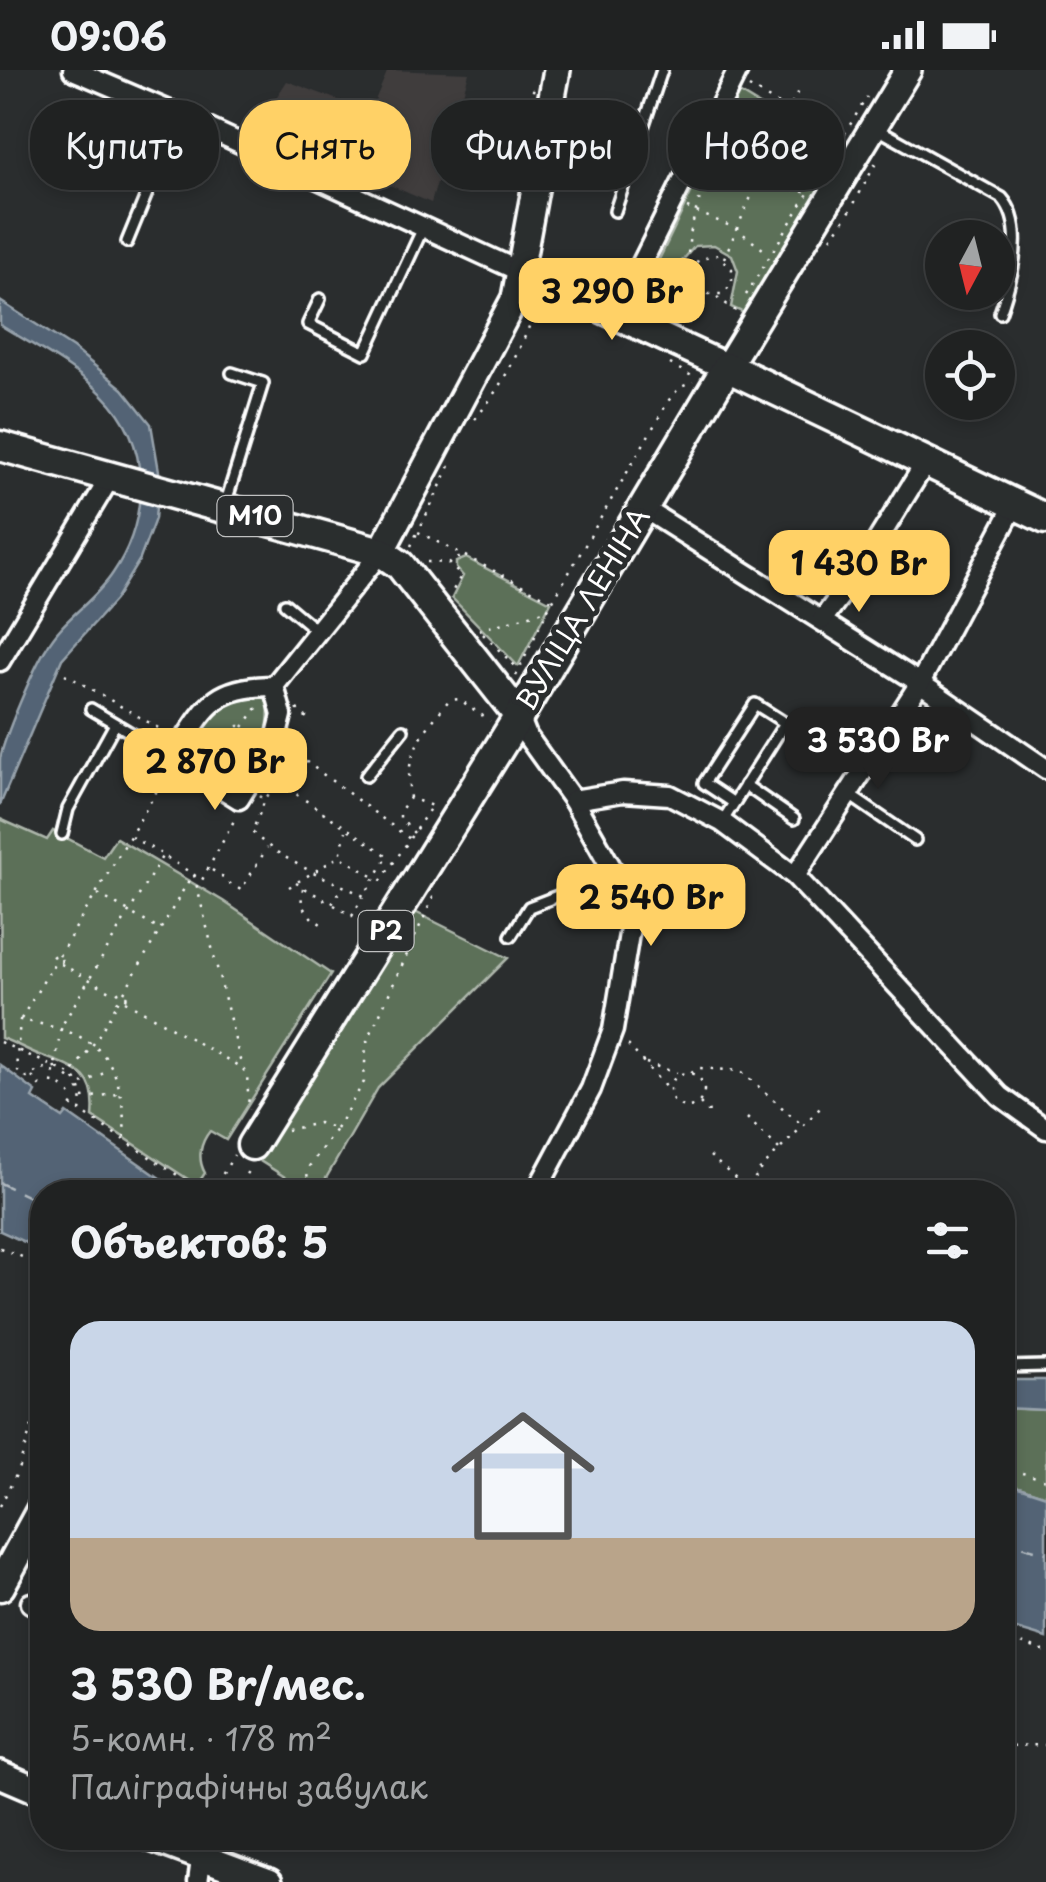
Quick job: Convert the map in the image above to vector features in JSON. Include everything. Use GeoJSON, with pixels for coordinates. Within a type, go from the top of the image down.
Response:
{"type":"FeatureCollection","features":[{"type":"Feature","properties":{"kind":"main road","name":"ВУЛІЦА ЛЕНІНА"},"geometry":{"type":"LineString","coordinates":[[246,1154],[512,708],[643,508],[908,70]]}},
{"type":"Feature","properties":{"kind":"main road"},"geometry":{"type":"LineString","coordinates":[[381,552],[515,298],[552,71]]}},
{"type":"Feature","properties":{"kind":"main road"},"geometry":{"type":"LineString","coordinates":[[521,272],[1046,518]]}},
{"type":"Feature","properties":{"kind":"main road","name":"М10"},"geometry":{"type":"LineString","coordinates":[[0,446],[381,552],[400,565],[512,708]]}},
{"type":"Feature","properties":{"kind":"main road"},"geometry":{"type":"LineString","coordinates":[[0,1586],[30,1532]]}},
{"type":"Feature","properties":{"kind":"main road"},"geometry":{"type":"LineString","coordinates":[[0,1774],[30,1787]]}},
{"type":"Feature","properties":{"kind":"main road"},"geometry":{"type":"LineString","coordinates":[[201,1859],[269,1882]]}},
{"type":"Feature","properties":{"kind":"street"},"geometry":{"type":"LineString","coordinates":[[73,70],[145,100]]}},
{"type":"Feature","properties":{"kind":"street"},"geometry":{"type":"LineString","coordinates":[[616,315],[736,74]]}},
{"type":"Feature","properties":{"kind":"street"},"geometry":{"type":"LineString","coordinates":[[219,132],[521,272]]}},
{"type":"Feature","properties":{"kind":"street"},"geometry":{"type":"LineString","coordinates":[[822,620],[858,572],[926,462]]}},
{"type":"Feature","properties":{"kind":"street"},"geometry":{"type":"LineString","coordinates":[[0,662],[111,476]]}},
{"type":"Feature","properties":{"kind":"street"},"geometry":{"type":"LineString","coordinates":[[796,876],[920,683],[1015,504]]}},
{"type":"Feature","properties":{"kind":"street"},"geometry":{"type":"LineString","coordinates":[[643,508],[920,683],[1046,769]]}},
{"type":"Feature","properties":{"kind":"street"},"geometry":{"type":"LineString","coordinates":[[274,686],[381,552]]}},
{"type":"Feature","properties":{"kind":"street"},"geometry":{"type":"LineString","coordinates":[[242,686],[274,686],[282,715],[276,740],[242,793],[211,783],[175,748],[223,694],[242,686]]}},
{"type":"Feature","properties":{"kind":"street"},"geometry":{"type":"LineString","coordinates":[[512,708],[573,800],[615,874],[632,916],[612,1030],[591,1088],[542,1180]]}},
{"type":"Feature","properties":{"kind":"street"},"geometry":{"type":"LineString","coordinates":[[573,800],[623,792],[670,796],[722,822],[796,876],[1000,1096],[1046,1129]]}},
{"type":"Feature","properties":{"kind":"lane"},"geometry":{"type":"LineString","coordinates":[[615,210],[662,70]]}},
{"type":"Feature","properties":{"kind":"lane"},"geometry":{"type":"LineString","coordinates":[[874,127],[1002,198],[1010,207],[1015,269],[1000,313]]}},
{"type":"Feature","properties":{"kind":"lane"},"geometry":{"type":"LineString","coordinates":[[127,242],[148,190]]}},
{"type":"Feature","properties":{"kind":"lane"},"geometry":{"type":"LineString","coordinates":[[320,299],[308,324],[366,353],[424,226]]}},
{"type":"Feature","properties":{"kind":"lane"},"geometry":{"type":"LineString","coordinates":[[224,507],[263,383],[232,373]]}},
{"type":"Feature","properties":{"kind":"lane"},"geometry":{"type":"LineString","coordinates":[[285,604],[316,631]]}},
{"type":"Feature","properties":{"kind":"lane"},"geometry":{"type":"LineString","coordinates":[[722,822],[784,724],[755,704],[704,783],[734,803]]}},
{"type":"Feature","properties":{"kind":"lane"},"geometry":{"type":"LineString","coordinates":[[91,709],[115,724],[175,748]]}},
{"type":"Feature","properties":{"kind":"lane"},"geometry":{"type":"LineString","coordinates":[[62,834],[68,809],[115,724]]}},
{"type":"Feature","properties":{"kind":"lane"},"geometry":{"type":"LineString","coordinates":[[366,776],[403,730]]}},
{"type":"Feature","properties":{"kind":"lane"},"geometry":{"type":"LineString","coordinates":[[745,785],[794,819]]}},
{"type":"Feature","properties":{"kind":"lane"},"geometry":{"type":"LineString","coordinates":[[848,794],[915,840]]}},
{"type":"Feature","properties":{"kind":"lane"},"geometry":{"type":"LineString","coordinates":[[511,936],[529,906],[615,874]]}},
{"type":"Feature","properties":{"kind":"lane"},"geometry":{"type":"LineString","coordinates":[[1015,1367],[1046,1366]]}},
{"type":"Feature","properties":{"kind":"path"},"geometry":{"type":"LineString","coordinates":[[736,74],[772,100]]}},
{"type":"Feature","properties":{"kind":"path"},"geometry":{"type":"LineString","coordinates":[[793,100],[800,86]]}},
{"type":"Feature","properties":{"kind":"path"},"geometry":{"type":"LineString","coordinates":[[844,130],[870,91]]}},
{"type":"Feature","properties":{"kind":"path"},"geometry":{"type":"LineString","coordinates":[[694,285],[687,263],[687,246],[704,190]]}},
{"type":"Feature","properties":{"kind":"path"},"geometry":{"type":"LineString","coordinates":[[724,258],[751,190]]}},
{"type":"Feature","properties":{"kind":"path"},"geometry":{"type":"LineString","coordinates":[[730,324],[806,192],[794,190]]}},
{"type":"Feature","properties":{"kind":"path"},"geometry":{"type":"LineString","coordinates":[[672,201],[736,228],[769,254]]}},
{"type":"Feature","properties":{"kind":"path"},"geometry":{"type":"LineString","coordinates":[[692,272],[704,256],[724,258],[734,276],[728,289],[716,296]]}},
{"type":"Feature","properties":{"kind":"path"},"geometry":{"type":"LineString","coordinates":[[639,269],[694,285],[737,312]]}},
{"type":"Feature","properties":{"kind":"path"},"geometry":{"type":"LineString","coordinates":[[686,328],[703,294]]}},
{"type":"Feature","properties":{"kind":"path"},"geometry":{"type":"LineString","coordinates":[[472,422],[489,403],[525,341],[536,308]]}},
{"type":"Feature","properties":{"kind":"path"},"geometry":{"type":"LineString","coordinates":[[414,833],[400,818],[400,811],[410,798],[408,777],[413,746],[449,700],[459,699],[494,724],[512,708],[519,670],[548,609],[669,400],[679,388],[693,382]]}},
{"type":"Feature","properties":{"kind":"path"},"geometry":{"type":"LineString","coordinates":[[411,546],[457,453]]}},
{"type":"Feature","properties":{"kind":"path"},"geometry":{"type":"LineString","coordinates":[[418,532],[553,600]]}},
{"type":"Feature","properties":{"kind":"path"},"geometry":{"type":"LineString","coordinates":[[417,558],[432,564],[466,554]]}},
{"type":"Feature","properties":{"kind":"path"},"geometry":{"type":"LineString","coordinates":[[446,593],[449,598],[460,576],[448,562]]}},
{"type":"Feature","properties":{"kind":"path"},"geometry":{"type":"LineString","coordinates":[[428,574],[432,564]]}},
{"type":"Feature","properties":{"kind":"path"},"geometry":{"type":"LineString","coordinates":[[480,631],[548,609]]}},
{"type":"Feature","properties":{"kind":"path"},"geometry":{"type":"LineString","coordinates":[[470,620],[519,670]]}},
{"type":"Feature","properties":{"kind":"path"},"geometry":{"type":"LineString","coordinates":[[60,964],[59,956],[131,836],[175,748],[65,674]]}},
{"type":"Feature","properties":{"kind":"path"},"geometry":{"type":"LineString","coordinates":[[236,739],[244,738],[244,727],[274,686]]}},
{"type":"Feature","properties":{"kind":"path"},"geometry":{"type":"LineString","coordinates":[[211,783],[236,739],[233,729],[244,727]]}},
{"type":"Feature","properties":{"kind":"path"},"geometry":{"type":"LineString","coordinates":[[276,740],[410,839]]}},
{"type":"Feature","properties":{"kind":"path"},"geometry":{"type":"LineString","coordinates":[[294,882],[352,916],[364,896],[374,878],[388,856],[277,782],[252,832],[268,847],[309,872],[364,896]]}},
{"type":"Feature","properties":{"kind":"path"},"geometry":{"type":"LineString","coordinates":[[131,836],[202,880],[234,824],[242,793],[265,800]]}},
{"type":"Feature","properties":{"kind":"path"},"geometry":{"type":"LineString","coordinates":[[340,856],[380,882],[432,806],[410,798]]}},
{"type":"Feature","properties":{"kind":"path"},"geometry":{"type":"LineString","coordinates":[[289,887],[340,856],[347,829]]}},
{"type":"Feature","properties":{"kind":"path"},"geometry":{"type":"LineString","coordinates":[[230,884],[242,890],[268,847]]}},
{"type":"Feature","properties":{"kind":"path"},"geometry":{"type":"LineString","coordinates":[[52,1084],[61,1027],[163,855]]}},
{"type":"Feature","properties":{"kind":"path"},"geometry":{"type":"LineString","coordinates":[[210,870],[223,877]]}},
{"type":"Feature","properties":{"kind":"path"},"geometry":{"type":"LineString","coordinates":[[125,1000],[124,992],[193,874]]}},
{"type":"Feature","properties":{"kind":"path"},"geometry":{"type":"LineString","coordinates":[[193,874],[242,1068]]}},
{"type":"Feature","properties":{"kind":"path"},"geometry":{"type":"LineString","coordinates":[[332,904],[344,886]]}},
{"type":"Feature","properties":{"kind":"path"},"geometry":{"type":"LineString","coordinates":[[303,887],[302,905],[324,926]]}},
{"type":"Feature","properties":{"kind":"path"},"geometry":{"type":"LineString","coordinates":[[98,894],[161,931]]}},
{"type":"Feature","properties":{"kind":"path"},"geometry":{"type":"LineString","coordinates":[[307,1180],[308,1168],[364,1082],[366,1044],[430,904]]}},
{"type":"Feature","properties":{"kind":"path"},"geometry":{"type":"LineString","coordinates":[[56,1066],[40,1068],[28,1078],[16,1070],[14,1061],[20,1051],[20,1020],[53,965],[51,958],[59,956]]}},
{"type":"Feature","properties":{"kind":"path"},"geometry":{"type":"LineString","coordinates":[[53,965],[60,964],[116,994],[124,992]]}},
{"type":"Feature","properties":{"kind":"path"},"geometry":{"type":"LineString","coordinates":[[116,994],[118,1002]]}},
{"type":"Feature","properties":{"kind":"path"},"geometry":{"type":"LineString","coordinates":[[61,1087],[118,1002],[125,1000],[242,1068],[248,1074],[250,1109]]}},
{"type":"Feature","properties":{"kind":"path"},"geometry":{"type":"LineString","coordinates":[[20,1020],[61,1027],[94,1043],[108,1060],[120,1094],[125,1142]]}},
{"type":"Feature","properties":{"kind":"path"},"geometry":{"type":"LineString","coordinates":[[612,1030],[645,1062],[680,1106],[691,1106],[703,1096],[703,1084],[691,1073]]}},
{"type":"Feature","properties":{"kind":"path"},"geometry":{"type":"LineString","coordinates":[[0,1042],[72,1075],[83,1098],[80,1111]]}},
{"type":"Feature","properties":{"kind":"path"},"geometry":{"type":"LineString","coordinates":[[645,1062],[680,1074],[700,1068],[741,1071],[803,1126]]}},
{"type":"Feature","properties":{"kind":"path"},"geometry":{"type":"LineString","coordinates":[[69,1095],[112,1069]]}},
{"type":"Feature","properties":{"kind":"path"},"geometry":{"type":"LineString","coordinates":[[670,1093],[672,1082],[680,1074]]}},
{"type":"Feature","properties":{"kind":"path"},"geometry":{"type":"LineString","coordinates":[[31,1076],[41,1087]]}},
{"type":"Feature","properties":{"kind":"path"},"geometry":{"type":"LineString","coordinates":[[83,1098],[120,1094]]}},
{"type":"Feature","properties":{"kind":"path"},"geometry":{"type":"LineString","coordinates":[[698,1102],[712,1115]]}},
{"type":"Feature","properties":{"kind":"path"},"geometry":{"type":"LineString","coordinates":[[750,1180],[825,1104]]}},
{"type":"Feature","properties":{"kind":"path"},"geometry":{"type":"LineString","coordinates":[[71,1106],[185,1180]]}},
{"type":"Feature","properties":{"kind":"path"},"geometry":{"type":"LineString","coordinates":[[747,1118],[780,1150]]}},
{"type":"Feature","properties":{"kind":"path"},"geometry":{"type":"LineString","coordinates":[[286,1131],[319,1123],[336,1129]]}},
{"type":"Feature","properties":{"kind":"path"},"geometry":{"type":"LineString","coordinates":[[223,1180],[246,1154]]}},
{"type":"Feature","properties":{"kind":"path"},"geometry":{"type":"LineString","coordinates":[[239,1180],[246,1154]]}},
{"type":"Feature","properties":{"kind":"path"},"geometry":{"type":"LineString","coordinates":[[710,1156],[736,1180]]}},
{"type":"Feature","properties":{"kind":"path"},"geometry":{"type":"LineString","coordinates":[[754,1176],[758,1180]]}},
{"type":"Feature","properties":{"kind":"path"},"geometry":{"type":"LineString","coordinates":[[0,1248],[30,1260]]}},
{"type":"Feature","properties":{"kind":"path"},"geometry":{"type":"LineString","coordinates":[[0,1506],[17,1472],[30,1430]]}},
{"type":"Feature","properties":{"kind":"path"},"geometry":{"type":"LineString","coordinates":[[1015,1471],[1046,1480]]}},
{"type":"Feature","properties":{"kind":"path"},"geometry":{"type":"LineString","coordinates":[[1015,1641],[1046,1652]]}},
{"type":"Feature","properties":{"kind":"path"},"geometry":{"type":"LineString","coordinates":[[1015,1746],[1046,1745]]}},
{"type":"Feature","properties":{"kind":"shaded area"},"geometry":{"type":"Polygon","coordinates":[[[388,70],[469,73],[461,100],[431,100],[431,190],[435,190],[431,203],[401,190],[411,190],[411,100],[375,100],[388,70]]]}},
{"type":"Feature","properties":{"kind":"shaded area"},"geometry":{"type":"Polygon","coordinates":[[[287,81],[338,100],[275,100],[287,81]]]}},
{"type":"Feature","properties":{"kind":"green space"},"geometry":{"type":"Polygon","coordinates":[[[692,190],[824,190],[748,315],[731,307],[738,271],[732,255],[714,245],[695,246],[669,276],[655,268],[692,190]]]}},
{"type":"Feature","properties":{"kind":"green space"},"geometry":{"type":"Polygon","coordinates":[[[466,558],[551,602],[518,666],[452,598],[463,576],[456,562],[466,558]]]}},
{"type":"Feature","properties":{"kind":"green space"},"geometry":{"type":"Polygon","coordinates":[[[260,689],[268,695],[266,732],[237,781],[187,751],[218,713],[260,689]]]}},
{"type":"Feature","properties":{"kind":"green space"},"geometry":{"type":"Polygon","coordinates":[[[0,819],[47,840],[53,831],[103,857],[116,838],[223,901],[331,974],[226,1140],[210,1131],[202,1146],[200,1157],[205,1173],[200,1180],[189,1180],[93,1117],[89,1083],[77,1071],[1,1038],[0,819]]]}},
{"type":"Feature","properties":{"kind":"green space"},"geometry":{"type":"Polygon","coordinates":[[[413,911],[508,958],[378,1088],[325,1180],[287,1180],[260,1161],[413,911]]]}},
{"type":"Feature","properties":{"kind":"green space"},"geometry":{"type":"Polygon","coordinates":[[[1015,1409],[1046,1410],[1046,1496],[1015,1486],[1015,1409]]]}},
{"type":"Feature","properties":{"kind":"water"},"geometry":{"type":"Polygon","coordinates":[[[0,301],[73,348],[123,389],[151,424],[159,471],[155,519],[140,559],[115,600],[62,659],[0,805],[0,759],[20,702],[54,637],[106,583],[120,562],[137,517],[140,480],[136,451],[111,404],[71,369],[0,325],[0,301]]]}},
{"type":"Feature","properties":{"kind":"water"},"geometry":{"type":"Polygon","coordinates":[[[0,1065],[36,1092],[33,1098],[63,1118],[67,1113],[163,1180],[30,1180],[30,1245],[0,1231],[0,1065]]]}},
{"type":"Feature","properties":{"kind":"water"},"geometry":{"type":"Polygon","coordinates":[[[1015,1380],[1046,1380],[1046,1410],[1015,1409],[1015,1380]]]}},
{"type":"Feature","properties":{"kind":"water"},"geometry":{"type":"Polygon","coordinates":[[[1015,1486],[1046,1496],[1046,1638],[1015,1629],[1015,1486]]]}},
{"type":"Feature","properties":{"kind":"ferry route"},"geometry":{"type":"LineString","coordinates":[[0,1183],[30,1197]]}},
{"type":"Feature","properties":{"kind":"ferry route"},"geometry":{"type":"LineString","coordinates":[[1015,1545],[1046,1553]]}}]}
